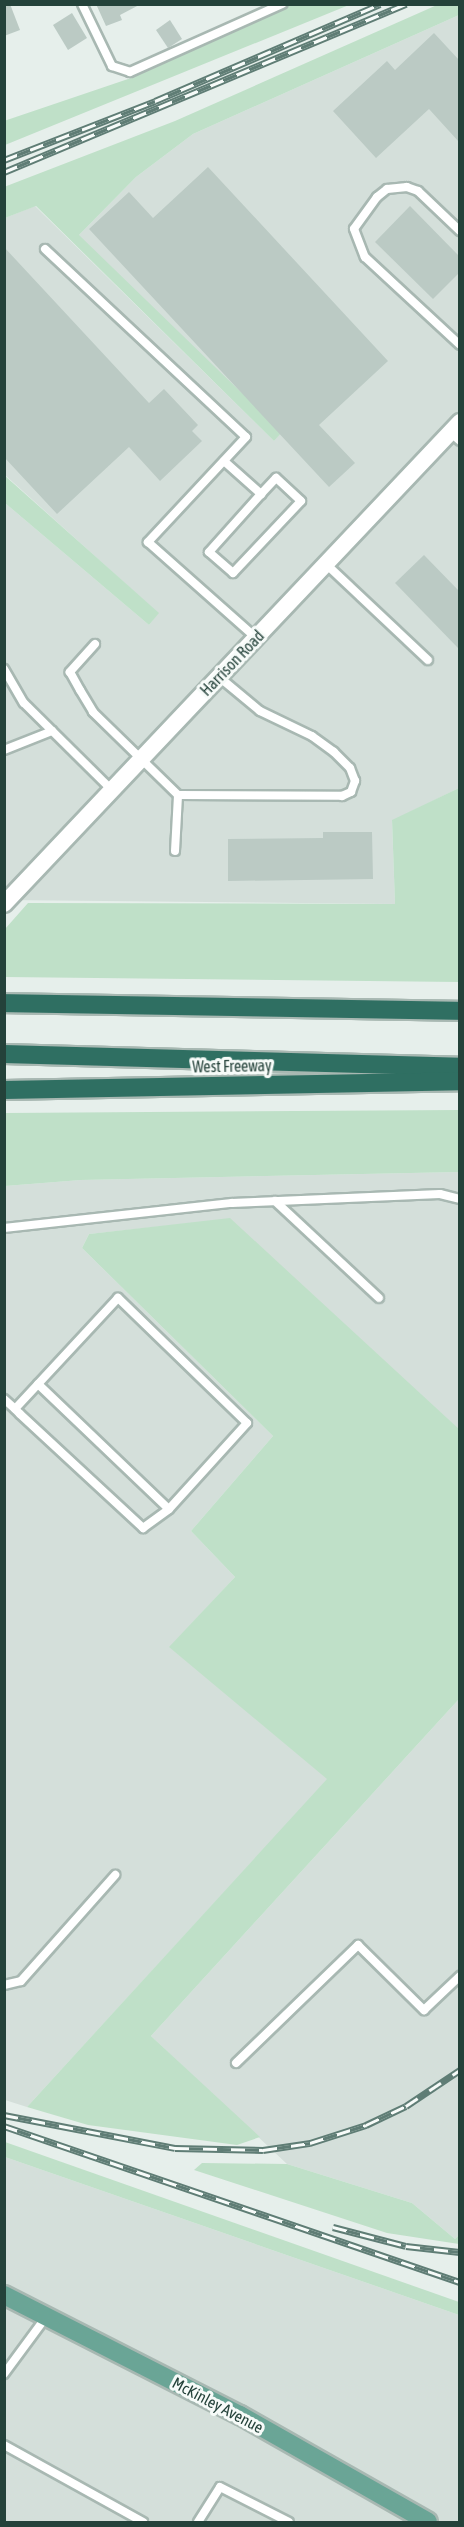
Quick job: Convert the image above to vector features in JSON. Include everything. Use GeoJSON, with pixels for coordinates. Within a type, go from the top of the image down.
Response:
{"type":"FeatureCollection","features":[{"type":"Feature","properties":{"kind":"highway"},"geometry":{"type":"LineString","coordinates":[[4,1003],[459,1011]]}},
{"type":"Feature","properties":{"kind":"highway"},"geometry":{"type":"LineString","coordinates":[[4,1054],[459,1067]]}},
{"type":"Feature","properties":{"kind":"highway","name":"West Freeway"},"geometry":{"type":"LineString","coordinates":[[4,1090],[459,1081]]}},
{"type":"Feature","properties":{"kind":"main road","name":"McKinley Avenue"},"geometry":{"type":"LineString","coordinates":[[4,2295],[240,2415],[428,2523]]}},
{"type":"Feature","properties":{"kind":"street","name":"Harrison Road"},"geometry":{"type":"LineString","coordinates":[[4,904],[326,564],[456,432]]}},
{"type":"Feature","properties":{"kind":"lane"},"geometry":{"type":"LineString","coordinates":[[82,4],[112,66],[130,72],[282,4]]}},
{"type":"Feature","properties":{"kind":"lane"},"geometry":{"type":"LineString","coordinates":[[459,231],[418,191],[407,187],[387,189],[377,197],[354,230],[365,257],[459,345]]}},
{"type":"Feature","properties":{"kind":"lane"},"geometry":{"type":"LineString","coordinates":[[45,249],[246,437],[148,542],[256,638]]}},
{"type":"Feature","properties":{"kind":"lane"},"geometry":{"type":"LineString","coordinates":[[224,461],[261,494]]}},
{"type":"Feature","properties":{"kind":"lane"},"geometry":{"type":"LineString","coordinates":[[276,478],[301,501],[233,573],[209,552],[261,494],[276,478]]}},
{"type":"Feature","properties":{"kind":"lane"},"geometry":{"type":"LineString","coordinates":[[326,564],[428,660]]}},
{"type":"Feature","properties":{"kind":"lane"},"geometry":{"type":"LineString","coordinates":[[95,644],[70,672],[93,712],[178,795],[342,796],[351,792],[355,782],[350,768],[334,752],[312,736],[247,702],[219,677]]}},
{"type":"Feature","properties":{"kind":"lane"},"geometry":{"type":"LineString","coordinates":[[4,669],[24,703],[112,790]]}},
{"type":"Feature","properties":{"kind":"lane"},"geometry":{"type":"LineString","coordinates":[[4,750],[52,730]]}},
{"type":"Feature","properties":{"kind":"lane"},"geometry":{"type":"LineString","coordinates":[[175,850],[178,795]]}},
{"type":"Feature","properties":{"kind":"lane"},"geometry":{"type":"LineString","coordinates":[[4,1228],[106,1214],[275,1201],[440,1194],[459,1199]]}},
{"type":"Feature","properties":{"kind":"lane"},"geometry":{"type":"LineString","coordinates":[[275,1201],[379,1298]]}},
{"type":"Feature","properties":{"kind":"lane"},"geometry":{"type":"LineString","coordinates":[[4,1400],[143,1528],[169,1509],[248,1423],[118,1298],[15,1409]]}},
{"type":"Feature","properties":{"kind":"lane"},"geometry":{"type":"LineString","coordinates":[[38,1384],[169,1509]]}},
{"type":"Feature","properties":{"kind":"lane"},"geometry":{"type":"LineString","coordinates":[[4,1985],[21,1981],[115,1875]]}},
{"type":"Feature","properties":{"kind":"lane"},"geometry":{"type":"LineString","coordinates":[[236,2063],[358,1945],[424,2010],[459,1976]]}},
{"type":"Feature","properties":{"kind":"lane"},"geometry":{"type":"LineString","coordinates":[[4,2374],[46,2317]]}},
{"type":"Feature","properties":{"kind":"lane"},"geometry":{"type":"LineString","coordinates":[[4,2445],[143,2523]]}},
{"type":"Feature","properties":{"kind":"lane"},"geometry":{"type":"LineString","coordinates":[[198,2523],[220,2487],[289,2523]]}},
{"type":"Feature","properties":{"kind":"shaded area"},"geometry":{"type":"Polygon","coordinates":[[[459,15],[459,788],[392,821],[395,904],[5,900],[5,503],[149,625],[158,613],[5,475],[5,218],[35,206],[274,441],[281,432],[78,236],[136,177],[193,134],[459,15]]]}},
{"type":"Feature","properties":{"kind":"shaded area"},"geometry":{"type":"Polygon","coordinates":[[[459,1172],[459,1430],[230,1219],[89,1234],[82,1248],[273,1436],[191,1531],[235,1577],[170,1647],[328,1779],[27,2107],[5,2100],[5,1186],[81,1180],[459,1172]]]}},
{"type":"Feature","properties":{"kind":"shaded area"},"geometry":{"type":"Polygon","coordinates":[[[459,1699],[459,2235],[455,2239],[412,2203],[287,2164],[151,2036],[459,1699]]]}},
{"type":"Feature","properties":{"kind":"shaded area"},"geometry":{"type":"Polygon","coordinates":[[[5,2157],[459,2315],[459,2522],[5,2522],[5,2157]]]}},
{"type":"Feature","properties":{"kind":"green space"},"geometry":{"type":"Polygon","coordinates":[[[290,5],[349,5],[5,145],[4,121],[131,78],[290,5]]]}},
{"type":"Feature","properties":{"kind":"green space"},"geometry":{"type":"Polygon","coordinates":[[[437,5],[459,5],[459,15],[193,134],[136,177],[79,235],[282,432],[274,441],[36,206],[5,218],[4,187],[175,121],[437,5]]]}},
{"type":"Feature","properties":{"kind":"green space"},"geometry":{"type":"Polygon","coordinates":[[[4,475],[159,613],[149,625],[5,503],[4,475]]]}},
{"type":"Feature","properties":{"kind":"green space"},"geometry":{"type":"Polygon","coordinates":[[[459,788],[459,982],[5,977],[5,929],[28,903],[395,904],[392,820],[459,788]]]}},
{"type":"Feature","properties":{"kind":"green space"},"geometry":{"type":"Polygon","coordinates":[[[459,1110],[459,1172],[81,1180],[5,1186],[5,1113],[459,1110]]]}},
{"type":"Feature","properties":{"kind":"green space"},"geometry":{"type":"Polygon","coordinates":[[[230,1218],[460,1430],[459,1699],[151,2036],[260,2137],[237,2145],[88,2125],[27,2107],[327,1779],[169,1647],[235,1577],[191,1531],[273,1436],[82,1248],[89,1234],[230,1218]]]}},
{"type":"Feature","properties":{"kind":"green space"},"geometry":{"type":"Polygon","coordinates":[[[5,2142],[459,2302],[459,2315],[5,2157],[5,2142]]]}},
{"type":"Feature","properties":{"kind":"green space"},"geometry":{"type":"Polygon","coordinates":[[[202,2163],[287,2164],[412,2203],[455,2239],[459,2235],[459,2244],[387,2233],[194,2170],[202,2163]]]}},
{"type":"Feature","properties":{"kind":"building"},"geometry":{"type":"Polygon","coordinates":[[[4,4],[10,4],[20,30],[4,36],[4,4]]]}},
{"type":"Feature","properties":{"kind":"building"},"geometry":{"type":"Polygon","coordinates":[[[96,4],[141,4],[120,15],[122,20],[106,26],[96,4]]]}},
{"type":"Feature","properties":{"kind":"building"},"geometry":{"type":"Polygon","coordinates":[[[72,13],[87,38],[68,50],[53,25],[72,13]]]}},
{"type":"Feature","properties":{"kind":"building"},"geometry":{"type":"Polygon","coordinates":[[[170,20],[182,39],[168,48],[156,30],[170,20]]]}},
{"type":"Feature","properties":{"kind":"building"},"geometry":{"type":"Polygon","coordinates":[[[434,33],[459,60],[459,142],[429,109],[376,158],[333,111],[387,61],[395,70],[434,33]]]}},
{"type":"Feature","properties":{"kind":"building"},"geometry":{"type":"Polygon","coordinates":[[[208,167],[388,361],[319,425],[355,463],[329,487],[89,229],[129,192],[153,218],[208,167]]]}},
{"type":"Feature","properties":{"kind":"building"},"geometry":{"type":"Polygon","coordinates":[[[410,206],[459,256],[459,273],[433,299],[375,242],[410,206]]]}},
{"type":"Feature","properties":{"kind":"building"},"geometry":{"type":"Polygon","coordinates":[[[4,247],[149,403],[164,389],[198,425],[192,431],[202,441],[160,481],[129,447],[57,514],[4,457],[4,247]]]}},
{"type":"Feature","properties":{"kind":"building"},"geometry":{"type":"Polygon","coordinates":[[[424,555],[459,591],[459,649],[395,583],[424,555]]]}},
{"type":"Feature","properties":{"kind":"building"},"geometry":{"type":"Polygon","coordinates":[[[323,832],[372,832],[373,879],[228,881],[228,839],[323,838],[323,832]]]}},
{"type":"Feature","properties":{"kind":"railway"},"geometry":{"type":"LineString","coordinates":[[4,160],[155,101],[380,4]]}},
{"type":"Feature","properties":{"kind":"railway"},"geometry":{"type":"LineString","coordinates":[[4,172],[406,4]]}},
{"type":"Feature","properties":{"kind":"railway"},"geometry":{"type":"LineString","coordinates":[[4,2115],[175,2148],[263,2150],[310,2143],[366,2125],[406,2106],[460,2070]]}},
{"type":"Feature","properties":{"kind":"railway"},"geometry":{"type":"LineString","coordinates":[[4,2126],[460,2282]]}},
{"type":"Feature","properties":{"kind":"railway"},"geometry":{"type":"LineString","coordinates":[[333,2227],[406,2246],[460,2252]]}}]}
